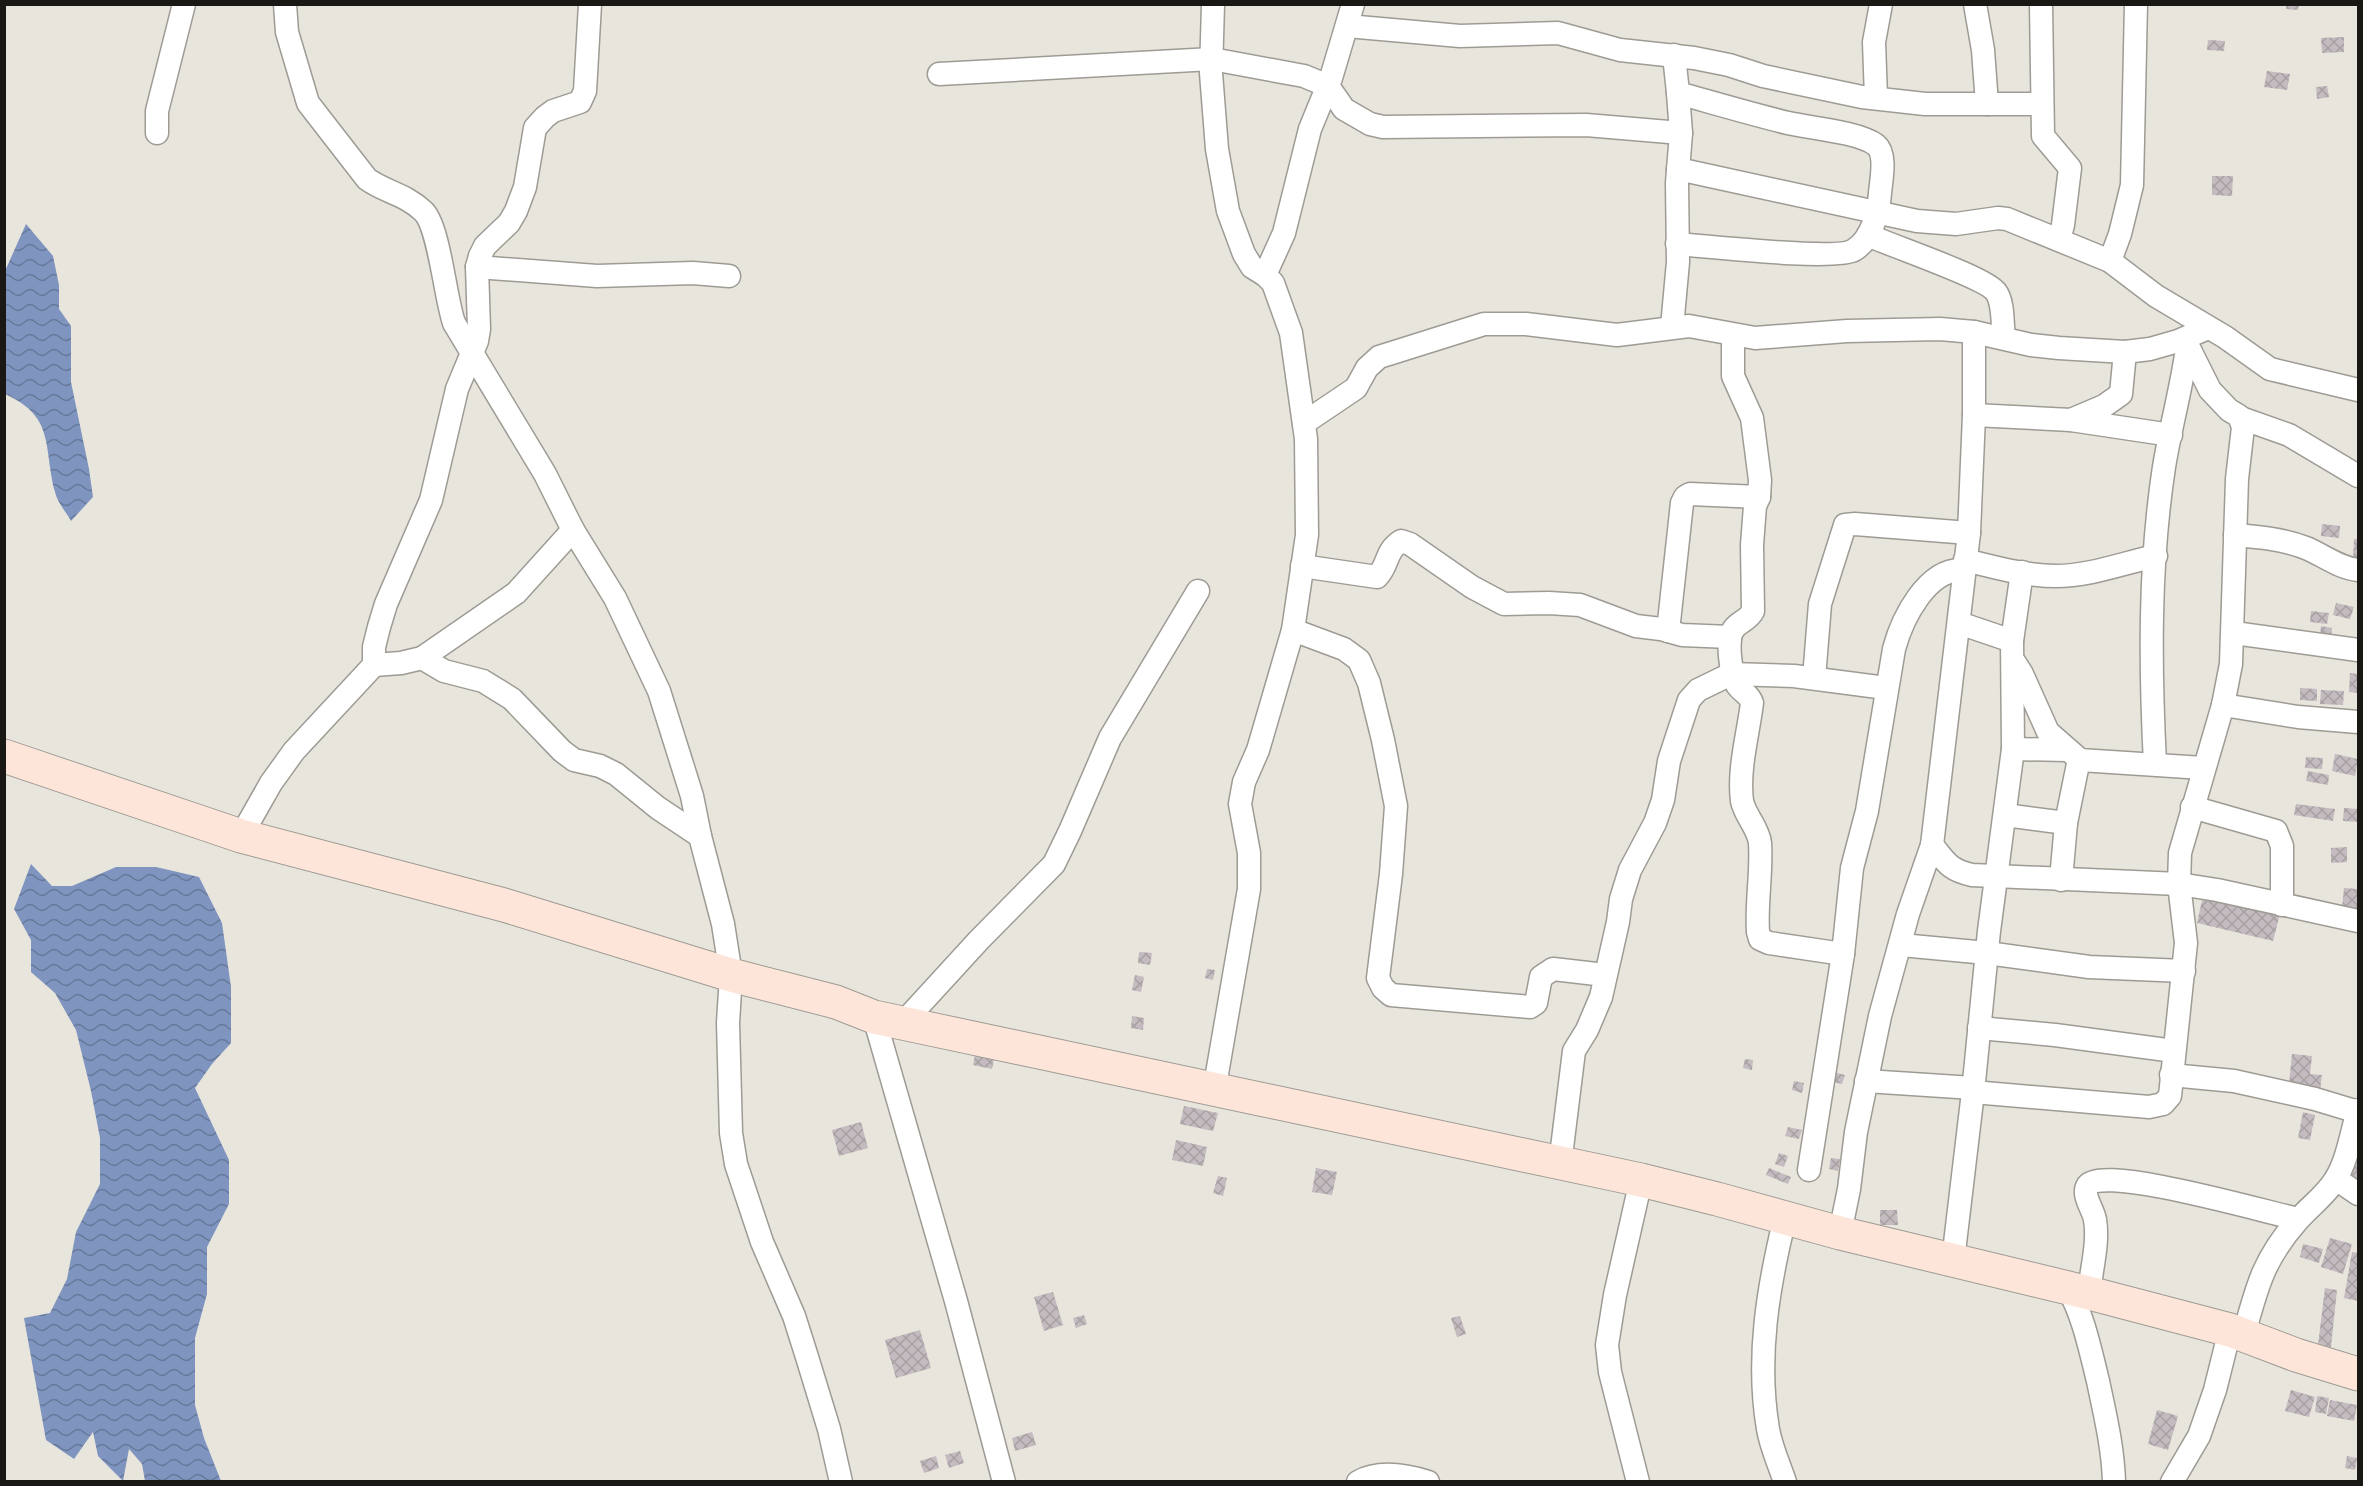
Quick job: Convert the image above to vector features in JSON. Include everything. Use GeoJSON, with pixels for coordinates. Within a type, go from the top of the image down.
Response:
{"type":"FeatureCollection","features":[{"type":"Feature","properties":{"kind":"street"},"geometry":{"type":"LineString","coordinates":[[158,134],[159,104],[184,4]]}},
{"type":"Feature","properties":{"kind":"street"},"geometry":{"type":"LineString","coordinates":[[285,4],[287,32],[308,103],[366,179],[376,186],[403,196],[425,212],[435,233],[449,309],[454,322],[545,474],[573,530],[615,598],[659,691],[687,774],[718,904],[731,975],[728,1023],[731,1133],[736,1164],[762,1242],[794,1316],[829,1429],[841,1482]]}},
{"type":"Feature","properties":{"kind":"street"},"geometry":{"type":"LineString","coordinates":[[240,836],[271,783],[294,752],[374,665],[374,647],[386,603],[431,500],[458,388],[471,351],[477,341],[479,329],[477,267],[485,246],[509,224],[516,210],[525,187],[535,128],[545,117],[580,102],[583,98],[590,4]]}},
{"type":"Feature","properties":{"kind":"street"},"geometry":{"type":"LineString","coordinates":[[1213,4],[1211,73],[1217,149],[1228,212],[1244,254],[1252,267],[1273,283],[1291,333],[1304,423],[1307,535],[1293,630],[1258,750],[1244,782],[1240,804],[1249,853],[1249,889],[1214,1091]]}},
{"type":"Feature","properties":{"kind":"street"},"geometry":{"type":"LineString","coordinates":[[1876,98],[1874,42],[1881,4]]}},
{"type":"Feature","properties":{"kind":"street"},"geometry":{"type":"LineString","coordinates":[[1975,4],[1983,50],[1987,104]]}},
{"type":"Feature","properties":{"kind":"street"},"geometry":{"type":"LineString","coordinates":[[2041,4],[2044,137],[2070,168],[2059,240]]}},
{"type":"Feature","properties":{"kind":"street"},"geometry":{"type":"LineString","coordinates":[[2110,261],[2120,234],[2132,185],[2136,4]]}},
{"type":"Feature","properties":{"kind":"street"},"geometry":{"type":"LineString","coordinates":[[1265,275],[1284,234],[1310,129],[1328,86],[1350,15],[1460,36],[1558,33],[1638,53],[1674,55],[1730,65],[1763,76],[1876,98],[1925,104],[2042,104]]}},
{"type":"Feature","properties":{"kind":"street"},"geometry":{"type":"LineString","coordinates":[[1672,327],[1681,133],[1674,55]]}},
{"type":"Feature","properties":{"kind":"street"},"geometry":{"type":"LineString","coordinates":[[939,74],[1212,59],[1304,75],[1328,86],[1344,109],[1370,124],[1383,127],[1586,125],[1681,133]]}},
{"type":"Feature","properties":{"kind":"street"},"geometry":{"type":"LineString","coordinates":[[1677,244],[1794,253],[1846,254],[1857,249],[1868,235],[1880,196],[1882,155],[1876,145],[1864,139],[1787,122],[1678,93]]}},
{"type":"Feature","properties":{"kind":"street"},"geometry":{"type":"LineString","coordinates":[[1678,169],[1917,221],[1956,224],[2003,218],[2110,261],[2156,296],[2195,337],[2210,390],[2241,418],[2289,435],[2358,476]]}},
{"type":"Feature","properties":{"kind":"street"},"geometry":{"type":"LineString","coordinates":[[1868,235],[1967,275],[1993,288],[2000,299],[2004,338]]}},
{"type":"Feature","properties":{"kind":"street"},"geometry":{"type":"LineString","coordinates":[[477,267],[597,276],[693,273],[729,276]]}},
{"type":"Feature","properties":{"kind":"street"},"geometry":{"type":"LineString","coordinates":[[1304,423],[1356,388],[1367,368],[1380,357],[1484,324],[1526,324],[1617,335],[1689,326],[1755,338],[1911,329],[1974,332],[2031,345],[2125,352],[2150,349],[2195,337],[2225,337],[2270,369],[2358,390]]}},
{"type":"Feature","properties":{"kind":"street"},"geometry":{"type":"LineString","coordinates":[[1840,1233],[1866,1081],[1880,1016],[1908,914],[1932,845],[1969,533],[1974,415],[1974,332]]}},
{"type":"Feature","properties":{"kind":"street"},"geometry":{"type":"LineString","coordinates":[[1733,335],[1733,376],[1752,418],[1760,472],[1752,545],[1753,611],[1751,616],[1733,629],[1730,637],[1731,674],[1752,703],[1742,789],[1744,808],[1756,827],[1759,840],[1758,935],[1769,943],[1843,954]]}},
{"type":"Feature","properties":{"kind":"street"},"geometry":{"type":"LineString","coordinates":[[2155,764],[2152,615],[2164,466],[2195,337]]}},
{"type":"Feature","properties":{"kind":"street"},"geometry":{"type":"LineString","coordinates":[[2072,420],[2104,406],[2120,395],[2125,352]]}},
{"type":"Feature","properties":{"kind":"street"},"geometry":{"type":"LineString","coordinates":[[1974,415],[2072,420],[2171,435]]}},
{"type":"Feature","properties":{"kind":"street"},"geometry":{"type":"LineString","coordinates":[[1866,1081],[2155,1106],[2169,1098],[2184,971],[2185,928],[2179,885],[2180,853],[2223,705],[2231,664],[2234,633],[2236,479],[2243,427],[2241,418]]}},
{"type":"Feature","properties":{"kind":"street"},"geometry":{"type":"LineString","coordinates":[[1668,631],[1682,503],[1685,497],[1690,494],[1759,497]]}},
{"type":"Feature","properties":{"kind":"street"},"geometry":{"type":"LineString","coordinates":[[1814,678],[1820,603],[1845,525],[1969,533]]}},
{"type":"Feature","properties":{"kind":"street"},"geometry":{"type":"LineString","coordinates":[[374,665],[401,663],[422,658],[516,592],[573,530]]}},
{"type":"Feature","properties":{"kind":"street"},"geometry":{"type":"LineString","coordinates":[[2235,535],[2291,543],[2345,567],[2358,570]]}},
{"type":"Feature","properties":{"kind":"street"},"geometry":{"type":"LineString","coordinates":[[1302,566],[1377,577],[1392,547],[1401,541],[1410,544],[1472,587],[1504,604],[1580,605],[1636,626],[1682,635],[1730,637]]}},
{"type":"Feature","properties":{"kind":"street"},"geometry":{"type":"LineString","coordinates":[[1809,1170],[1843,954],[1852,868],[1867,811],[1886,688],[1902,625],[1929,585],[1964,565],[2069,575],[2156,556]]}},
{"type":"Feature","properties":{"kind":"street"},"geometry":{"type":"LineString","coordinates":[[1953,1260],[1987,953],[2013,748],[2012,650],[2022,572]]}},
{"type":"Feature","properties":{"kind":"street"},"geometry":{"type":"LineString","coordinates":[[889,1020],[979,940],[1054,864],[1110,738],[1197,591]]}},
{"type":"Feature","properties":{"kind":"street"},"geometry":{"type":"LineString","coordinates":[[1959,623],[2012,650],[2044,726],[2073,755]]}},
{"type":"Feature","properties":{"kind":"street"},"geometry":{"type":"LineString","coordinates":[[1293,630],[1344,649],[1359,660],[1369,683],[1396,806],[1391,874],[1378,978],[1383,988],[1391,994],[1530,1007],[1536,1003],[1541,977],[1553,969],[1605,975]]}},
{"type":"Feature","properties":{"kind":"street"},"geometry":{"type":"LineString","coordinates":[[2234,633],[2358,650]]}},
{"type":"Feature","properties":{"kind":"street"},"geometry":{"type":"LineString","coordinates":[[422,658],[444,671],[483,681],[512,699],[562,752],[574,760],[600,766],[616,774],[658,808],[700,836]]}},
{"type":"Feature","properties":{"kind":"street"},"geometry":{"type":"LineString","coordinates":[[1560,1164],[1574,1051],[1587,1030],[1601,997],[1621,899],[1630,870],[1655,823],[1669,761],[1689,700],[1698,690],[1731,674],[1814,678],[1886,688]]}},
{"type":"Feature","properties":{"kind":"street"},"geometry":{"type":"LineString","coordinates":[[2223,705],[2298,717],[2358,722]]}},
{"type":"Feature","properties":{"kind":"street"},"geometry":{"type":"LineString","coordinates":[[2013,748],[2073,755],[2094,762],[2203,768]]}},
{"type":"Feature","properties":{"kind":"street"},"geometry":{"type":"LineString","coordinates":[[2061,880],[2073,755]]}},
{"type":"Feature","properties":{"kind":"street"},"geometry":{"type":"LineString","coordinates":[[4,756],[240,836],[504,905],[731,975],[836,1002],[889,1020],[1214,1091],[1641,1180],[1840,1233],[2237,1332],[2296,1355],[2358,1374]]}},
{"type":"Feature","properties":{"kind":"street"},"geometry":{"type":"LineString","coordinates":[[2192,807],[2276,831],[2282,846],[2282,904]]}},
{"type":"Feature","properties":{"kind":"street"},"geometry":{"type":"LineString","coordinates":[[2005,815],[2066,823]]}},
{"type":"Feature","properties":{"kind":"street"},"geometry":{"type":"LineString","coordinates":[[1932,845],[1949,866],[1972,875],[2179,885],[2217,890],[2358,921]]}},
{"type":"Feature","properties":{"kind":"street"},"geometry":{"type":"LineString","coordinates":[[1901,945],[1987,953],[2089,967],[2184,971]]}},
{"type":"Feature","properties":{"kind":"street"},"geometry":{"type":"LineString","coordinates":[[889,1020],[952,1290],[1004,1482]]}},
{"type":"Feature","properties":{"kind":"street"},"geometry":{"type":"LineString","coordinates":[[1979,1028],[2055,1035],[2174,1051]]}},
{"type":"Feature","properties":{"kind":"street"},"geometry":{"type":"LineString","coordinates":[[2171,1076],[2234,1081],[2358,1111],[2354,1143],[2336,1179],[2316,1203],[2298,1219],[2266,1262],[2237,1332],[2199,1436],[2172,1482]]}},
{"type":"Feature","properties":{"kind":"street"},"geometry":{"type":"LineString","coordinates":[[2336,1179],[2358,1194]]}},
{"type":"Feature","properties":{"kind":"street"},"geometry":{"type":"LineString","coordinates":[[1638,1482],[1610,1372],[1607,1346],[1615,1295],[1641,1180]]}},
{"type":"Feature","properties":{"kind":"street"},"geometry":{"type":"LineString","coordinates":[[2114,1482],[2111,1440],[2080,1310],[2079,1291],[2096,1223],[2086,1191],[2089,1185],[2093,1182],[2121,1181],[2173,1187],[2298,1219]]}},
{"type":"Feature","properties":{"kind":"street"},"geometry":{"type":"LineString","coordinates":[[1785,1218],[1769,1287],[1764,1349],[1768,1430],[1785,1482]]}},
{"type":"Feature","properties":{"kind":"street"},"geometry":{"type":"LineString","coordinates":[[1358,1482],[1365,1478],[1403,1474],[1428,1482]]}},
{"type":"Feature","properties":{"kind":"water"},"geometry":{"type":"Polygon","coordinates":[[[26,224],[53,256],[59,285],[59,309],[71,326],[71,382],[93,497],[71,521],[56,496],[45,435],[40,424],[33,413],[5,394],[5,271],[26,224]]]}},
{"type":"Feature","properties":{"kind":"water"},"geometry":{"type":"Polygon","coordinates":[[[31,864],[52,886],[72,886],[116,867],[156,867],[199,877],[222,923],[231,987],[231,1043],[195,1088],[229,1160],[229,1204],[207,1247],[207,1294],[195,1338],[195,1405],[204,1438],[221,1481],[145,1481],[142,1464],[129,1449],[123,1481],[98,1456],[93,1432],[74,1459],[46,1440],[24,1318],[50,1313],[67,1279],[76,1232],[100,1184],[100,1138],[76,1030],[55,993],[31,972],[31,940],[14,909],[31,864]]]}},
{"type":"Feature","properties":{"kind":"building"},"geometry":{"type":"Polygon","coordinates":[[[2286,4],[2299,4],[2298,10],[2286,9],[2286,4]]]}},
{"type":"Feature","properties":{"kind":"building"},"geometry":{"type":"Polygon","coordinates":[[[2344,37],[2344,52],[2322,53],[2321,38],[2344,37]]]}},
{"type":"Feature","properties":{"kind":"building"},"geometry":{"type":"Polygon","coordinates":[[[2208,40],[2225,41],[2224,51],[2207,50],[2208,40]]]}},
{"type":"Feature","properties":{"kind":"building"},"geometry":{"type":"Polygon","coordinates":[[[2267,71],[2290,74],[2287,90],[2264,87],[2267,71]]]}},
{"type":"Feature","properties":{"kind":"building"},"geometry":{"type":"Polygon","coordinates":[[[2327,86],[2329,97],[2317,99],[2316,87],[2327,86]]]}},
{"type":"Feature","properties":{"kind":"building"},"geometry":{"type":"Polygon","coordinates":[[[2212,176],[2233,176],[2232,196],[2212,195],[2212,176]]]}},
{"type":"Feature","properties":{"kind":"building"},"geometry":{"type":"Polygon","coordinates":[[[2322,524],[2340,526],[2339,538],[2321,536],[2322,524]]]}},
{"type":"Feature","properties":{"kind":"building"},"geometry":{"type":"Polygon","coordinates":[[[2354,539],[2358,539],[2358,560],[2353,559],[2354,539]]]}},
{"type":"Feature","properties":{"kind":"building"},"geometry":{"type":"Polygon","coordinates":[[[2336,603],[2354,607],[2350,619],[2333,615],[2336,603]]]}},
{"type":"Feature","properties":{"kind":"building"},"geometry":{"type":"Polygon","coordinates":[[[2311,611],[2329,613],[2327,624],[2310,622],[2311,611]]]}},
{"type":"Feature","properties":{"kind":"building"},"geometry":{"type":"Polygon","coordinates":[[[2321,626],[2332,628],[2330,649],[2319,648],[2321,626]]]}},
{"type":"Feature","properties":{"kind":"building"},"geometry":{"type":"Polygon","coordinates":[[[2350,673],[2358,674],[2358,693],[2349,692],[2350,673]]]}},
{"type":"Feature","properties":{"kind":"building"},"geometry":{"type":"Polygon","coordinates":[[[2300,688],[2317,689],[2317,701],[2300,700],[2300,688]]]}},
{"type":"Feature","properties":{"kind":"building"},"geometry":{"type":"Polygon","coordinates":[[[2321,690],[2344,691],[2343,705],[2320,704],[2321,690]]]}},
{"type":"Feature","properties":{"kind":"building"},"geometry":{"type":"Polygon","coordinates":[[[2335,754],[2358,759],[2355,776],[2332,771],[2335,754]]]}},
{"type":"Feature","properties":{"kind":"building"},"geometry":{"type":"Polygon","coordinates":[[[2306,757],[2323,758],[2322,769],[2305,768],[2306,757]]]}},
{"type":"Feature","properties":{"kind":"building"},"geometry":{"type":"Polygon","coordinates":[[[2308,771],[2329,775],[2328,785],[2306,781],[2308,771]]]}},
{"type":"Feature","properties":{"kind":"building"},"geometry":{"type":"Polygon","coordinates":[[[2296,804],[2335,809],[2333,821],[2294,815],[2296,804]]]}},
{"type":"Feature","properties":{"kind":"building"},"geometry":{"type":"Polygon","coordinates":[[[2344,808],[2358,809],[2358,822],[2343,821],[2344,808]]]}},
{"type":"Feature","properties":{"kind":"building"},"geometry":{"type":"Polygon","coordinates":[[[2347,847],[2347,862],[2331,863],[2331,848],[2347,847]]]}},
{"type":"Feature","properties":{"kind":"building"},"geometry":{"type":"Polygon","coordinates":[[[2344,888],[2358,889],[2357,910],[2342,908],[2344,888]]]}},
{"type":"Feature","properties":{"kind":"building"},"geometry":{"type":"Polygon","coordinates":[[[2203,896],[2280,914],[2273,941],[2197,923],[2203,896]]]}},
{"type":"Feature","properties":{"kind":"building"},"geometry":{"type":"Polygon","coordinates":[[[1139,952],[1152,953],[1150,965],[1138,963],[1139,952]]]}},
{"type":"Feature","properties":{"kind":"building"},"geometry":{"type":"Polygon","coordinates":[[[1207,969],[1215,970],[1213,980],[1205,978],[1207,969]]]}},
{"type":"Feature","properties":{"kind":"building"},"geometry":{"type":"Polygon","coordinates":[[[1135,975],[1144,977],[1141,992],[1132,990],[1135,975]]]}},
{"type":"Feature","properties":{"kind":"building"},"geometry":{"type":"Polygon","coordinates":[[[1132,1016],[1144,1018],[1143,1030],[1131,1028],[1132,1016]]]}},
{"type":"Feature","properties":{"kind":"building"},"geometry":{"type":"Polygon","coordinates":[[[2292,1054],[2312,1056],[2310,1074],[2322,1075],[2319,1098],[2288,1094],[2292,1054]]]}},
{"type":"Feature","properties":{"kind":"building"},"geometry":{"type":"Polygon","coordinates":[[[975,1055],[994,1059],[992,1069],[973,1065],[975,1055]]]}},
{"type":"Feature","properties":{"kind":"building"},"geometry":{"type":"Polygon","coordinates":[[[1745,1059],[1753,1060],[1752,1070],[1743,1068],[1745,1059]]]}},
{"type":"Feature","properties":{"kind":"building"},"geometry":{"type":"Polygon","coordinates":[[[1830,1071],[1845,1075],[1842,1084],[1828,1081],[1830,1071]]]}},
{"type":"Feature","properties":{"kind":"building"},"geometry":{"type":"Polygon","coordinates":[[[1794,1081],[1804,1083],[1802,1093],[1792,1090],[1794,1081]]]}},
{"type":"Feature","properties":{"kind":"building"},"geometry":{"type":"Polygon","coordinates":[[[1184,1106],[1218,1113],[1213,1131],[1180,1124],[1184,1106]]]}},
{"type":"Feature","properties":{"kind":"building"},"geometry":{"type":"Polygon","coordinates":[[[2303,1112],[2315,1115],[2310,1140],[2298,1138],[2303,1112]]]}},
{"type":"Feature","properties":{"kind":"building"},"geometry":{"type":"Polygon","coordinates":[[[861,1122],[868,1148],[839,1156],[832,1130],[861,1122]]]}},
{"type":"Feature","properties":{"kind":"building"},"geometry":{"type":"Polygon","coordinates":[[[1788,1127],[1802,1130],[1799,1139],[1785,1136],[1788,1127]]]}},
{"type":"Feature","properties":{"kind":"building"},"geometry":{"type":"Polygon","coordinates":[[[1176,1140],[1207,1147],[1203,1166],[1172,1160],[1176,1140]]]}},
{"type":"Feature","properties":{"kind":"building"},"geometry":{"type":"Polygon","coordinates":[[[1779,1153],[1788,1156],[1784,1167],[1775,1164],[1779,1153]]]}},
{"type":"Feature","properties":{"kind":"building"},"geometry":{"type":"Polygon","coordinates":[[[2348,1157],[2358,1158],[2358,1181],[2347,1181],[2348,1157]]]}},
{"type":"Feature","properties":{"kind":"building"},"geometry":{"type":"Polygon","coordinates":[[[1831,1158],[1840,1159],[1838,1171],[1829,1169],[1831,1158]]]}},
{"type":"Feature","properties":{"kind":"building"},"geometry":{"type":"Polygon","coordinates":[[[1316,1168],[1337,1172],[1332,1195],[1312,1192],[1316,1168]]]}},
{"type":"Feature","properties":{"kind":"building"},"geometry":{"type":"Polygon","coordinates":[[[1769,1168],[1791,1177],[1788,1184],[1766,1175],[1769,1168]]]}},
{"type":"Feature","properties":{"kind":"building"},"geometry":{"type":"Polygon","coordinates":[[[1218,1176],[1227,1178],[1223,1196],[1213,1193],[1218,1176]]]}},
{"type":"Feature","properties":{"kind":"building"},"geometry":{"type":"Polygon","coordinates":[[[1880,1210],[1897,1210],[1898,1225],[1880,1225],[1880,1210]]]}},
{"type":"Feature","properties":{"kind":"building"},"geometry":{"type":"Polygon","coordinates":[[[2330,1238],[2352,1244],[2343,1274],[2321,1267],[2330,1238]]]}},
{"type":"Feature","properties":{"kind":"building"},"geometry":{"type":"Polygon","coordinates":[[[2303,1244],[2323,1249],[2319,1263],[2300,1257],[2303,1244]]]}},
{"type":"Feature","properties":{"kind":"building"},"geometry":{"type":"Polygon","coordinates":[[[2352,1252],[2358,1253],[2358,1301],[2344,1298],[2352,1252]]]}},
{"type":"Feature","properties":{"kind":"building"},"geometry":{"type":"Polygon","coordinates":[[[2325,1288],[2337,1290],[2331,1347],[2318,1345],[2325,1288]]]}},
{"type":"Feature","properties":{"kind":"building"},"geometry":{"type":"Polygon","coordinates":[[[1053,1292],[1063,1325],[1044,1331],[1034,1297],[1053,1292]]]}},
{"type":"Feature","properties":{"kind":"building"},"geometry":{"type":"Polygon","coordinates":[[[1084,1315],[1087,1324],[1076,1328],[1073,1318],[1084,1315]]]}},
{"type":"Feature","properties":{"kind":"building"},"geometry":{"type":"Polygon","coordinates":[[[1460,1316],[1466,1334],[1457,1337],[1451,1318],[1460,1316]]]}},
{"type":"Feature","properties":{"kind":"building"},"geometry":{"type":"Polygon","coordinates":[[[920,1330],[931,1368],[896,1378],[885,1340],[920,1330]]]}},
{"type":"Feature","properties":{"kind":"building"},"geometry":{"type":"Polygon","coordinates":[[[2291,1390],[2315,1397],[2309,1417],[2285,1411],[2291,1390]]]}},
{"type":"Feature","properties":{"kind":"building"},"geometry":{"type":"Polygon","coordinates":[[[2317,1396],[2329,1398],[2326,1414],[2315,1412],[2317,1396]]]}},
{"type":"Feature","properties":{"kind":"building"},"geometry":{"type":"Polygon","coordinates":[[[2330,1400],[2357,1405],[2354,1421],[2327,1416],[2330,1400]]]}},
{"type":"Feature","properties":{"kind":"building"},"geometry":{"type":"Polygon","coordinates":[[[2157,1410],[2178,1416],[2168,1450],[2148,1444],[2157,1410]]]}},
{"type":"Feature","properties":{"kind":"building"},"geometry":{"type":"Polygon","coordinates":[[[1032,1432],[1036,1445],[1015,1451],[1012,1438],[1032,1432]]]}},
{"type":"Feature","properties":{"kind":"building"},"geometry":{"type":"Polygon","coordinates":[[[960,1451],[964,1463],[949,1468],[945,1455],[960,1451]]]}},
{"type":"Feature","properties":{"kind":"building"},"geometry":{"type":"Polygon","coordinates":[[[936,1456],[939,1468],[924,1473],[920,1461],[936,1456]]]}},
{"type":"Feature","properties":{"kind":"building"},"geometry":{"type":"Polygon","coordinates":[[[2347,1456],[2357,1458],[2355,1470],[2345,1468],[2347,1456]]]}}]}
